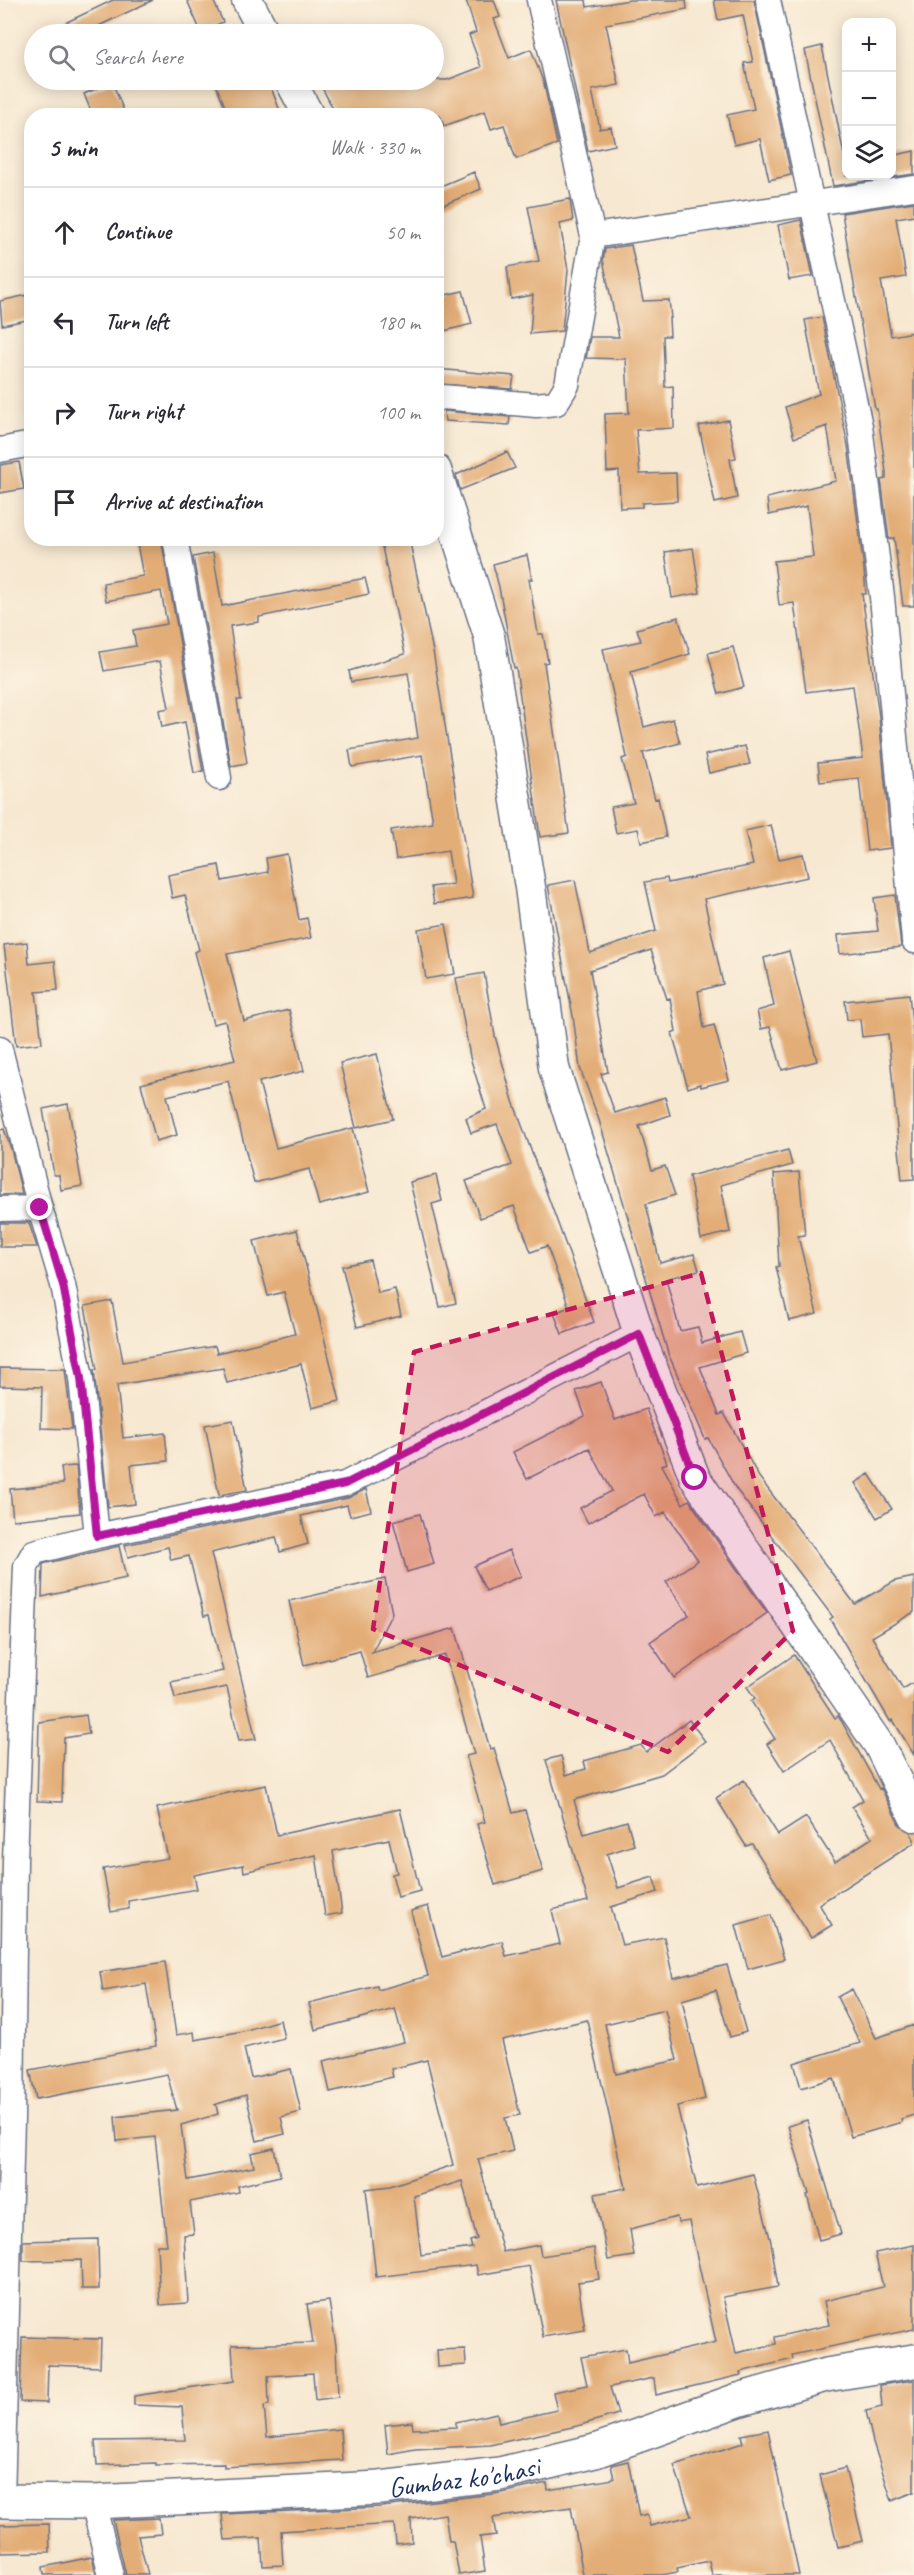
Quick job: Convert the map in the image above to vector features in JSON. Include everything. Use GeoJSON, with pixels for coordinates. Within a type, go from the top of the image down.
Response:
{"type":"FeatureCollection","features":[{"type":"Feature","properties":{"kind":"main road","name":"Gumbaz ko'chasi"},"geometry":{"type":"LineString","coordinates":[[1,2501],[93,2502],[380,2488],[500,2474],[595,2451],[738,2400],[826,2375],[914,2361]]}},
{"type":"Feature","properties":{"kind":"street"},"geometry":{"type":"LineString","coordinates":[[247,0],[260,24]]}},
{"type":"Feature","properties":{"kind":"street"},"geometry":{"type":"LineString","coordinates":[[444,397],[536,405],[556,403],[567,385],[593,236],[539,0]]}},
{"type":"Feature","properties":{"kind":"street"},"geometry":{"type":"LineString","coordinates":[[768,0],[860,426],[882,597],[914,941]]}},
{"type":"Feature","properties":{"kind":"street"},"geometry":{"type":"LineString","coordinates":[[295,90],[305,108]]}},
{"type":"Feature","properties":{"kind":"street"},"geometry":{"type":"LineString","coordinates":[[593,236],[813,205],[914,188]]}},
{"type":"Feature","properties":{"kind":"street"},"geometry":{"type":"LineString","coordinates":[[0,450],[24,446]]}},
{"type":"Feature","properties":{"kind":"street"},"geometry":{"type":"LineString","coordinates":[[444,495],[489,636],[530,887],[554,1068],[639,1334],[695,1478],[879,1745],[914,1816]]}},
{"type":"Feature","properties":{"kind":"street"},"geometry":{"type":"LineString","coordinates":[[176,546],[219,778]]}},
{"type":"Feature","properties":{"kind":"street"},"geometry":{"type":"LineString","coordinates":[[0,1048],[40,1208],[63,1285],[81,1378],[97,1536]]}},
{"type":"Feature","properties":{"kind":"street"},"geometry":{"type":"LineString","coordinates":[[0,1209],[40,1208]]}},
{"type":"Feature","properties":{"kind":"street"},"geometry":{"type":"LineString","coordinates":[[1,2501],[12,2119],[15,1860],[11,1668],[26,1566],[34,1552],[97,1536],[345,1484],[639,1334]]}},
{"type":"Feature","properties":{"kind":"street"},"geometry":{"type":"LineString","coordinates":[[93,2502],[111,2575]]}},
{"type":"Feature","properties":{"kind":"highlighted area"},"geometry":{"type":"Polygon","coordinates":[[[701,1273],[793,1631],[668,1752],[373,1629],[414,1352],[701,1273]]]}},
{"type":"Feature","properties":{"kind":"building"},"geometry":{"type":"Polygon","coordinates":[[[113,0],[153,0],[103,24],[63,24],[113,0]]]}},
{"type":"Feature","properties":{"kind":"building"},"geometry":{"type":"Polygon","coordinates":[[[187,0],[213,0],[223,22],[198,24],[187,0]]]}},
{"type":"Feature","properties":{"kind":"building"},"geometry":{"type":"Polygon","coordinates":[[[466,0],[494,0],[500,17],[494,19],[509,58],[531,49],[544,84],[557,144],[516,159],[504,125],[491,129],[485,111],[444,126],[444,108],[333,108],[323,90],[444,90],[444,80],[481,67],[469,35],[476,32],[466,0]]]}},
{"type":"Feature","properties":{"kind":"building"},"geometry":{"type":"Polygon","coordinates":[[[556,0],[586,0],[587,7],[630,0],[686,0],[687,9],[606,24],[619,85],[592,90],[600,129],[611,127],[615,145],[588,151],[556,0]]]}},
{"type":"Feature","properties":{"kind":"building"},"geometry":{"type":"Polygon","coordinates":[[[714,0],[754,0],[791,175],[769,180],[760,139],[734,145],[727,115],[754,109],[744,63],[753,62],[743,15],[718,20],[714,0]]]}},
{"type":"Feature","properties":{"kind":"building"},"geometry":{"type":"Polygon","coordinates":[[[822,46],[842,145],[842,180],[874,180],[833,186],[805,50],[822,46]]]}},
{"type":"Feature","properties":{"kind":"building"},"geometry":{"type":"Polygon","coordinates":[[[93,90],[115,90],[123,108],[90,108],[84,94],[93,90]]]}},
{"type":"Feature","properties":{"kind":"building"},"geometry":{"type":"Polygon","coordinates":[[[218,90],[272,90],[279,108],[226,108],[218,90]]]}},
{"type":"Feature","properties":{"kind":"building"},"geometry":{"type":"Polygon","coordinates":[[[914,151],[914,174],[896,177],[896,155],[914,151]]]}},
{"type":"Feature","properties":{"kind":"building"},"geometry":{"type":"Polygon","coordinates":[[[474,172],[481,189],[444,205],[444,185],[474,172]]]}},
{"type":"Feature","properties":{"kind":"building"},"geometry":{"type":"Polygon","coordinates":[[[570,199],[573,221],[560,224],[568,270],[562,331],[530,334],[533,295],[511,299],[507,267],[539,261],[528,207],[570,199]]]}},
{"type":"Feature","properties":{"kind":"building"},"geometry":{"type":"Polygon","coordinates":[[[914,202],[914,215],[896,218],[906,277],[881,281],[891,336],[914,332],[914,606],[903,606],[894,538],[889,539],[881,480],[886,479],[886,472],[877,409],[875,409],[842,213],[914,202]]]}},
{"type":"Feature","properties":{"kind":"building"},"geometry":{"type":"Polygon","coordinates":[[[801,220],[813,276],[789,280],[778,225],[801,220]]]}},
{"type":"Feature","properties":{"kind":"building"},"geometry":{"type":"Polygon","coordinates":[[[631,245],[643,301],[669,300],[671,318],[669,318],[670,336],[663,336],[665,387],[673,386],[674,428],[636,430],[640,474],[676,473],[677,501],[642,503],[642,507],[620,508],[619,471],[607,472],[605,414],[629,413],[626,359],[586,358],[590,337],[619,337],[603,260],[605,249],[631,245]]]}},
{"type":"Feature","properties":{"kind":"building"},"geometry":{"type":"Polygon","coordinates":[[[463,291],[472,324],[444,331],[444,295],[463,291]]]}},
{"type":"Feature","properties":{"kind":"building"},"geometry":{"type":"Polygon","coordinates":[[[24,296],[24,321],[2,325],[0,301],[24,296]]]}},
{"type":"Feature","properties":{"kind":"building"},"geometry":{"type":"Polygon","coordinates":[[[822,317],[848,446],[864,570],[866,594],[862,594],[879,717],[891,848],[867,851],[859,778],[820,782],[818,763],[863,758],[853,686],[806,692],[794,603],[779,605],[774,561],[813,557],[807,506],[769,515],[767,498],[836,481],[827,426],[794,438],[785,407],[819,394],[805,320],[822,317]]]}},
{"type":"Feature","properties":{"kind":"building"},"geometry":{"type":"Polygon","coordinates":[[[444,370],[514,376],[512,389],[444,385],[444,370]]]}},
{"type":"Feature","properties":{"kind":"building"},"geometry":{"type":"Polygon","coordinates":[[[444,411],[510,417],[509,425],[445,421],[444,411]]]}},
{"type":"Feature","properties":{"kind":"building"},"geometry":{"type":"Polygon","coordinates":[[[728,420],[736,458],[730,459],[737,498],[715,503],[699,426],[728,420]]]}},
{"type":"Feature","properties":{"kind":"building"},"geometry":{"type":"Polygon","coordinates":[[[507,452],[515,468],[460,490],[456,475],[507,452]]]}},
{"type":"Feature","properties":{"kind":"building"},"geometry":{"type":"Polygon","coordinates":[[[19,462],[24,489],[0,493],[0,465],[19,462]]]}},
{"type":"Feature","properties":{"kind":"building"},"geometry":{"type":"Polygon","coordinates":[[[137,546],[162,546],[203,771],[194,773],[185,722],[162,727],[159,710],[169,708],[160,661],[104,671],[100,652],[136,646],[133,630],[167,624],[161,591],[106,601],[103,583],[143,576],[137,546]]]}},
{"type":"Feature","properties":{"kind":"building"},"geometry":{"type":"Polygon","coordinates":[[[382,546],[411,546],[433,651],[473,898],[434,904],[431,887],[453,884],[448,851],[396,859],[391,830],[433,823],[422,755],[352,767],[349,750],[418,738],[408,673],[351,682],[349,671],[405,654],[382,546]]]}},
{"type":"Feature","properties":{"kind":"building"},"geometry":{"type":"Polygon","coordinates":[[[693,548],[700,593],[672,598],[665,552],[693,548]]]}},
{"type":"Feature","properties":{"kind":"building"},"geometry":{"type":"Polygon","coordinates":[[[213,553],[222,606],[365,578],[369,594],[259,617],[259,622],[230,626],[241,700],[237,700],[247,763],[231,766],[193,557],[213,553]]]}},
{"type":"Feature","properties":{"kind":"building"},"geometry":{"type":"Polygon","coordinates":[[[527,555],[538,634],[543,634],[548,662],[544,663],[569,833],[540,837],[516,668],[514,668],[493,564],[527,555]]]}},
{"type":"Feature","properties":{"kind":"building"},"geometry":{"type":"Polygon","coordinates":[[[678,617],[690,654],[631,672],[644,727],[673,719],[680,743],[643,753],[655,799],[658,798],[666,837],[641,842],[638,829],[616,833],[611,807],[634,803],[622,759],[627,757],[603,649],[641,641],[637,629],[678,617]]]}},
{"type":"Feature","properties":{"kind":"building"},"geometry":{"type":"Polygon","coordinates":[[[733,647],[744,687],[719,694],[708,653],[733,647]]]}},
{"type":"Feature","properties":{"kind":"building"},"geometry":{"type":"Polygon","coordinates":[[[745,746],[750,764],[709,773],[705,755],[745,746]]]}},
{"type":"Feature","properties":{"kind":"building"},"geometry":{"type":"Polygon","coordinates":[[[771,825],[779,859],[803,854],[808,877],[704,899],[723,984],[698,991],[704,1028],[714,1025],[729,1080],[688,1088],[672,1033],[676,1031],[670,998],[667,999],[651,950],[590,970],[608,1072],[601,1074],[615,1113],[665,1097],[670,1115],[639,1126],[652,1170],[665,1166],[675,1195],[646,1204],[660,1263],[694,1254],[699,1270],[666,1279],[680,1331],[698,1327],[702,1343],[740,1332],[746,1353],[700,1367],[719,1415],[724,1413],[759,1477],[855,1604],[895,1581],[914,1577],[914,1612],[872,1637],[903,1689],[914,1682],[914,1755],[893,1720],[890,1721],[830,1619],[833,1617],[736,1489],[708,1438],[705,1439],[668,1353],[599,1120],[580,1068],[573,1016],[548,885],[575,880],[590,953],[656,931],[645,882],[667,878],[668,883],[753,865],[745,831],[771,825]]]}},
{"type":"Feature","properties":{"kind":"building"},"geometry":{"type":"Polygon","coordinates":[[[287,854],[299,920],[307,918],[311,938],[227,954],[244,1021],[289,1010],[294,1029],[304,1071],[259,1082],[276,1148],[353,1128],[369,1192],[319,1205],[309,1169],[254,1183],[228,1081],[167,1096],[177,1135],[156,1141],[141,1084],[235,1060],[225,1021],[213,1024],[194,952],[199,950],[185,895],[172,898],[168,875],[219,865],[222,881],[268,872],[266,858],[287,854]]]}},
{"type":"Feature","properties":{"kind":"building"},"geometry":{"type":"Polygon","coordinates":[[[895,895],[901,947],[840,954],[838,935],[878,931],[874,898],[895,895]]]}},
{"type":"Feature","properties":{"kind":"building"},"geometry":{"type":"Polygon","coordinates":[[[446,924],[455,974],[426,979],[418,929],[446,924]]]}},
{"type":"Feature","properties":{"kind":"building"},"geometry":{"type":"Polygon","coordinates":[[[27,942],[29,964],[55,961],[58,990],[36,992],[42,1043],[16,1046],[4,945],[27,942]]]}},
{"type":"Feature","properties":{"kind":"building"},"geometry":{"type":"Polygon","coordinates":[[[789,951],[817,1061],[782,1070],[770,1027],[761,1029],[757,1011],[774,1006],[764,958],[789,951]]]}},
{"type":"Feature","properties":{"kind":"building"},"geometry":{"type":"Polygon","coordinates":[[[484,973],[495,1036],[513,1101],[594,1322],[562,1334],[554,1313],[569,1307],[547,1246],[531,1252],[514,1206],[480,1218],[466,1181],[512,1165],[497,1124],[471,1133],[466,1118],[486,1109],[470,1057],[456,978],[484,973]]]}},
{"type":"Feature","properties":{"kind":"building"},"geometry":{"type":"Polygon","coordinates":[[[909,994],[914,1043],[914,1179],[902,1180],[888,1034],[862,1037],[860,1019],[847,1020],[845,1001],[909,994]]]}},
{"type":"Feature","properties":{"kind":"building"},"geometry":{"type":"Polygon","coordinates":[[[377,1054],[393,1119],[356,1128],[340,1063],[377,1054]]]}},
{"type":"Feature","properties":{"kind":"building"},"geometry":{"type":"Polygon","coordinates":[[[68,1104],[82,1186],[61,1190],[59,1175],[54,1175],[43,1109],[68,1104]]]}},
{"type":"Feature","properties":{"kind":"building"},"geometry":{"type":"Polygon","coordinates":[[[4,1129],[22,1194],[0,1195],[0,1130],[4,1129]]]}},
{"type":"Feature","properties":{"kind":"building"},"geometry":{"type":"Polygon","coordinates":[[[788,1150],[792,1165],[721,1185],[730,1232],[701,1239],[689,1176],[788,1150]]]}},
{"type":"Feature","properties":{"kind":"building"},"geometry":{"type":"Polygon","coordinates":[[[799,1172],[805,1235],[798,1236],[817,1314],[789,1321],[776,1267],[779,1266],[774,1174],[799,1172]]]}},
{"type":"Feature","properties":{"kind":"building"},"geometry":{"type":"Polygon","coordinates":[[[436,1175],[442,1201],[432,1204],[456,1303],[440,1307],[410,1182],[436,1175]]]}},
{"type":"Feature","properties":{"kind":"building"},"geometry":{"type":"Polygon","coordinates":[[[0,1223],[29,1223],[37,1247],[0,1247],[0,1223]]]}},
{"type":"Feature","properties":{"kind":"building"},"geometry":{"type":"Polygon","coordinates":[[[297,1230],[340,1401],[312,1408],[301,1364],[227,1383],[223,1368],[117,1385],[123,1438],[165,1433],[168,1461],[131,1465],[135,1504],[108,1507],[94,1370],[97,1370],[85,1306],[112,1301],[123,1362],[215,1346],[217,1353],[295,1334],[284,1292],[268,1296],[254,1241],[297,1230]]]}},
{"type":"Feature","properties":{"kind":"building"},"geometry":{"type":"Polygon","coordinates":[[[370,1260],[378,1293],[395,1289],[401,1316],[357,1327],[342,1266],[370,1260]]]}},
{"type":"Feature","properties":{"kind":"building"},"geometry":{"type":"Polygon","coordinates":[[[0,1368],[65,1369],[72,1429],[41,1428],[42,1387],[0,1386],[0,1368]]]}},
{"type":"Feature","properties":{"kind":"building"},"geometry":{"type":"Polygon","coordinates":[[[601,1382],[615,1420],[646,1409],[667,1463],[662,1465],[683,1504],[689,1500],[767,1613],[674,1678],[650,1642],[689,1615],[666,1582],[698,1560],[665,1512],[656,1517],[644,1494],[588,1523],[580,1508],[612,1491],[589,1448],[527,1479],[513,1452],[585,1416],[576,1391],[601,1382]]]}},
{"type":"Feature","properties":{"kind":"building"},"geometry":{"type":"Polygon","coordinates":[[[233,1420],[247,1490],[219,1495],[205,1425],[233,1420]]]}},
{"type":"Feature","properties":{"kind":"building"},"geometry":{"type":"Polygon","coordinates":[[[76,1466],[80,1513],[13,1520],[10,1489],[63,1484],[61,1467],[76,1466]]]}},
{"type":"Feature","properties":{"kind":"building"},"geometry":{"type":"Polygon","coordinates":[[[869,1474],[892,1509],[877,1518],[855,1483],[869,1474]]]}},
{"type":"Feature","properties":{"kind":"building"},"geometry":{"type":"Polygon","coordinates":[[[366,1489],[371,1511],[350,1516],[347,1505],[301,1516],[308,1544],[280,1552],[276,1537],[211,1553],[256,1739],[239,1741],[227,1687],[175,1698],[171,1682],[223,1671],[209,1615],[204,1616],[189,1556],[171,1560],[168,1547],[128,1557],[125,1545],[348,1498],[366,1489]]]}},
{"type":"Feature","properties":{"kind":"building"},"geometry":{"type":"Polygon","coordinates":[[[420,1514],[434,1564],[407,1572],[393,1521],[420,1514]]]}},
{"type":"Feature","properties":{"kind":"building"},"geometry":{"type":"Polygon","coordinates":[[[119,1546],[126,1578],[42,1597],[43,1564],[119,1546]]]}},
{"type":"Feature","properties":{"kind":"building"},"geometry":{"type":"Polygon","coordinates":[[[509,1550],[521,1576],[486,1591],[474,1566],[509,1550]]]}},
{"type":"Feature","properties":{"kind":"building"},"geometry":{"type":"Polygon","coordinates":[[[385,1579],[392,1613],[372,1652],[455,1628],[490,1749],[494,1748],[513,1813],[525,1810],[543,1871],[495,1885],[477,1824],[485,1822],[466,1756],[474,1754],[445,1655],[368,1678],[360,1651],[304,1665],[289,1601],[385,1579]]]}},
{"type":"Feature","properties":{"kind":"building"},"geometry":{"type":"Polygon","coordinates":[[[794,1655],[835,1718],[838,1716],[842,1722],[879,1789],[881,1788],[899,1824],[910,1832],[914,1839],[914,1843],[819,1904],[832,1925],[811,1938],[752,1844],[746,1846],[716,1798],[744,1780],[778,1835],[806,1817],[835,1862],[872,1838],[852,1807],[863,1800],[830,1740],[784,1771],[767,1744],[775,1739],[751,1701],[755,1698],[747,1687],[794,1655]]]}},
{"type":"Feature","properties":{"kind":"building"},"geometry":{"type":"Polygon","coordinates":[[[86,1715],[89,1734],[64,1738],[62,1802],[37,1801],[39,1722],[86,1715]]]}},
{"type":"Feature","properties":{"kind":"building"},"geometry":{"type":"Polygon","coordinates":[[[689,1720],[705,1741],[662,1774],[574,1800],[584,1834],[627,1821],[634,1845],[607,1854],[618,1888],[653,1877],[658,1892],[611,1907],[622,1945],[664,1937],[673,1978],[727,1965],[746,2032],[730,2037],[716,1990],[682,2000],[705,2099],[677,2106],[697,2188],[753,2174],[771,2242],[778,2287],[723,2297],[736,2353],[776,2344],[775,2337],[829,2325],[824,2301],[883,2287],[875,2253],[914,2245],[914,2329],[792,2355],[793,2359],[740,2372],[741,2375],[656,2395],[654,2378],[610,2387],[618,2414],[577,2426],[490,2445],[415,2449],[388,2454],[385,2425],[412,2422],[413,2429],[456,2427],[456,2422],[497,2413],[499,2423],[557,2410],[553,2392],[587,2385],[581,2357],[626,2349],[628,2363],[716,2342],[689,2221],[678,2223],[677,2217],[630,2229],[634,2256],[608,2260],[595,2194],[626,2188],[587,2020],[502,2040],[520,2115],[505,2118],[513,2151],[478,2159],[503,2252],[539,2245],[541,2256],[594,2248],[599,2279],[578,2282],[585,2330],[543,2337],[529,2266],[478,2275],[476,2265],[376,2277],[366,2189],[390,2186],[453,2165],[427,2060],[391,2069],[393,2077],[330,2092],[323,2061],[404,2042],[395,2009],[315,2030],[309,2003],[377,1986],[378,1990],[428,1976],[411,1911],[428,1906],[442,1957],[502,1941],[506,1956],[560,1944],[552,1910],[588,1901],[546,1760],[561,1756],[566,1775],[586,1769],[584,1761],[641,1745],[646,1752],[689,1720]],[[665,2010],[605,2024],[616,2074],[677,2060],[665,2010]],[[462,2181],[414,2196],[421,2255],[472,2248],[470,2241],[477,2239],[462,2181]]]}},
{"type":"Feature","properties":{"kind":"building"},"geometry":{"type":"Polygon","coordinates":[[[266,1785],[277,1835],[400,1809],[420,1891],[398,1897],[392,1874],[397,1873],[389,1839],[333,1851],[342,1913],[325,1916],[316,1855],[244,1872],[243,1865],[194,1875],[197,1889],[128,1901],[129,1909],[111,1912],[103,1869],[168,1858],[157,1808],[266,1785]]]}},
{"type":"Feature","properties":{"kind":"building"},"geometry":{"type":"Polygon","coordinates":[[[771,1915],[784,1959],[748,1969],[736,1925],[771,1915]]]}},
{"type":"Feature","properties":{"kind":"building"},"geometry":{"type":"Polygon","coordinates":[[[165,1962],[176,2035],[194,2032],[195,2040],[243,2031],[280,2020],[284,2038],[244,2048],[251,2078],[291,2069],[301,2112],[281,2117],[285,2134],[257,2141],[246,2095],[214,2105],[216,2105],[218,2114],[181,2125],[188,2180],[254,2167],[251,2153],[274,2148],[280,2176],[238,2186],[239,2192],[190,2202],[194,2234],[184,2235],[188,2303],[160,2305],[157,2245],[167,2245],[155,2137],[117,2141],[115,2117],[177,2110],[167,2074],[36,2099],[30,2070],[156,2046],[146,1984],[103,1991],[100,1972],[165,1962]]]}},
{"type":"Feature","properties":{"kind":"building"},"geometry":{"type":"Polygon","coordinates":[[[852,1989],[876,2038],[914,2025],[914,2115],[901,2119],[902,2122],[851,2137],[834,2078],[801,2088],[794,2063],[860,2043],[837,1997],[852,1989]]]}},
{"type":"Feature","properties":{"kind":"building"},"geometry":{"type":"Polygon","coordinates":[[[807,2120],[841,2234],[819,2240],[807,2195],[809,2194],[788,2126],[807,2120]]]}},
{"type":"Feature","properties":{"kind":"building"},"geometry":{"type":"Polygon","coordinates":[[[98,2239],[99,2289],[82,2289],[81,2260],[23,2261],[23,2241],[98,2239]]]}},
{"type":"Feature","properties":{"kind":"building"},"geometry":{"type":"Polygon","coordinates":[[[329,2301],[336,2346],[338,2397],[315,2400],[313,2373],[268,2376],[269,2405],[264,2406],[267,2437],[340,2429],[342,2460],[224,2467],[224,2464],[97,2465],[95,2441],[185,2440],[182,2407],[134,2405],[134,2396],[234,2381],[232,2345],[313,2343],[307,2304],[329,2301]]]}},
{"type":"Feature","properties":{"kind":"building"},"geometry":{"type":"Polygon","coordinates":[[[22,2337],[101,2339],[100,2367],[48,2365],[47,2403],[20,2402],[22,2337]]]}},
{"type":"Feature","properties":{"kind":"building"},"geometry":{"type":"Polygon","coordinates":[[[465,2349],[466,2365],[438,2367],[437,2350],[465,2349]]]}},
{"type":"Feature","properties":{"kind":"building"},"geometry":{"type":"Polygon","coordinates":[[[914,2380],[914,2492],[892,2501],[873,2442],[866,2411],[882,2407],[880,2385],[914,2380]]]}},
{"type":"Feature","properties":{"kind":"building"},"geometry":{"type":"Polygon","coordinates":[[[768,2430],[799,2575],[712,2575],[709,2561],[677,2568],[678,2572],[661,2575],[583,2575],[571,2507],[493,2518],[496,2535],[480,2537],[485,2571],[459,2575],[453,2541],[449,2541],[445,2514],[411,2519],[412,2542],[396,2544],[394,2524],[281,2531],[283,2565],[263,2566],[261,2538],[225,2540],[222,2514],[382,2507],[502,2493],[547,2483],[548,2490],[614,2479],[611,2465],[628,2461],[639,2516],[647,2514],[650,2526],[691,2516],[674,2465],[743,2443],[741,2435],[768,2430]]]}},
{"type":"Feature","properties":{"kind":"building"},"geometry":{"type":"Polygon","coordinates":[[[845,2468],[863,2541],[838,2547],[820,2475],[845,2468]]]}},
{"type":"Feature","properties":{"kind":"building"},"geometry":{"type":"Polygon","coordinates":[[[159,2518],[161,2534],[138,2536],[148,2575],[126,2575],[113,2520],[159,2518]]]}},
{"type":"Feature","properties":{"kind":"building"},"geometry":{"type":"Polygon","coordinates":[[[49,2524],[50,2552],[0,2553],[0,2525],[49,2524]]]}},
{"type":"Feature","properties":{"kind":"building"},"geometry":{"type":"Polygon","coordinates":[[[92,2557],[96,2574],[44,2575],[43,2567],[92,2557]]]}},
{"type":"Feature","properties":{"kind":"route"},"geometry":{"type":"LineString","coordinates":[[40,1208],[63,1285],[81,1378],[97,1536],[345,1484],[639,1334],[695,1478]]}}]}
